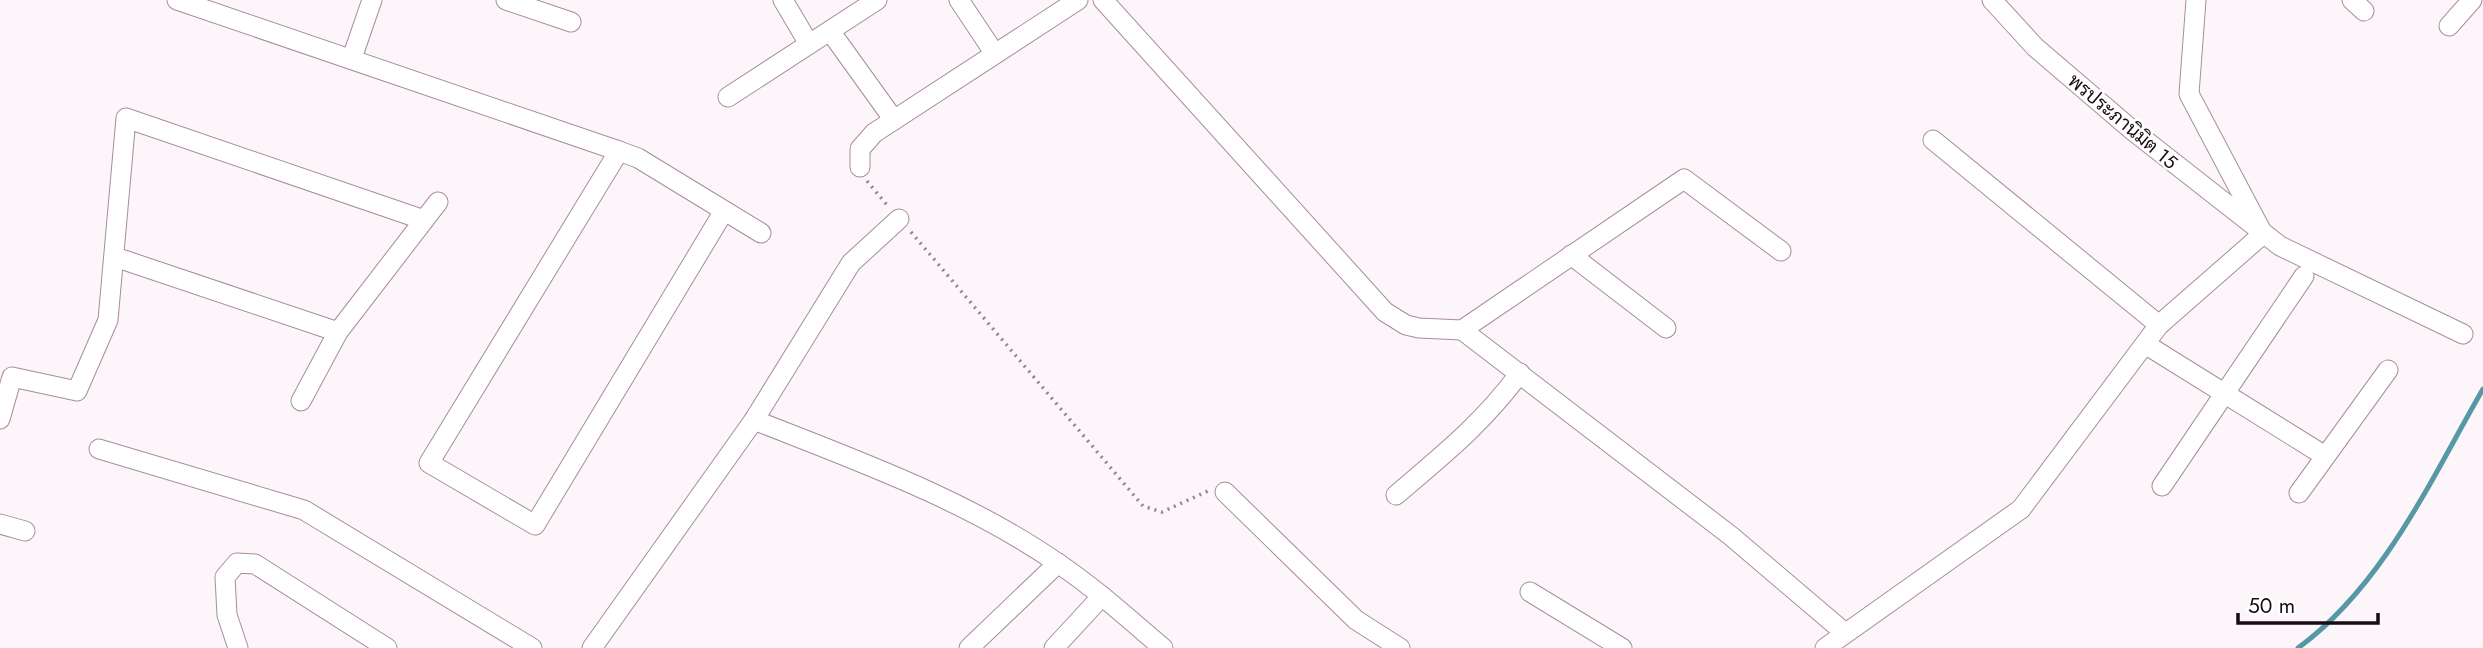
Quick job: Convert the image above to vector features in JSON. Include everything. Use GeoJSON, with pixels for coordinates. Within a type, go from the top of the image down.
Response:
{"type":"FeatureCollection","features":[{"type":"Feature","properties":{"kind":"street"},"geometry":{"type":"LineString","coordinates":[[177,0],[638,158],[761,233]]}},
{"type":"Feature","properties":{"kind":"street"},"geometry":{"type":"LineString","coordinates":[[352,58],[372,0]]}},
{"type":"Feature","properties":{"kind":"street"},"geometry":{"type":"LineString","coordinates":[[506,0],[571,22]]}},
{"type":"Feature","properties":{"kind":"street"},"geometry":{"type":"LineString","coordinates":[[783,0],[809,44]]}},
{"type":"Feature","properties":{"kind":"street"},"geometry":{"type":"LineString","coordinates":[[729,97],[877,0]]}},
{"type":"Feature","properties":{"kind":"street"},"geometry":{"type":"LineString","coordinates":[[959,0],[995,54]]}},
{"type":"Feature","properties":{"kind":"street"},"geometry":{"type":"LineString","coordinates":[[860,167],[859,154],[874,133],[1078,0]]}},
{"type":"Feature","properties":{"kind":"street"},"geometry":{"type":"LineString","coordinates":[[1103,0],[1385,312],[1406,325],[1462,330],[1731,536],[1845,633]]}},
{"type":"Feature","properties":{"kind":"street","name":"พรประภานิมิต 15"},"geometry":{"type":"LineString","coordinates":[[1992,0],[2035,47],[2132,130],[2263,234],[2301,259],[2463,334]]}},
{"type":"Feature","properties":{"kind":"street"},"geometry":{"type":"LineString","coordinates":[[1825,648],[2021,509],[2159,325],[2263,234],[2189,94],[2196,0]]}},
{"type":"Feature","properties":{"kind":"street"},"geometry":{"type":"LineString","coordinates":[[2449,26],[2472,0]]}},
{"type":"Feature","properties":{"kind":"street"},"geometry":{"type":"LineString","coordinates":[[830,30],[894,120]]}},
{"type":"Feature","properties":{"kind":"street"},"geometry":{"type":"LineString","coordinates":[[0,419],[12,377],[76,391],[108,320],[126,118],[424,220]]}},
{"type":"Feature","properties":{"kind":"street"},"geometry":{"type":"LineString","coordinates":[[1933,140],[2159,325]]}},
{"type":"Feature","properties":{"kind":"street"},"geometry":{"type":"LineString","coordinates":[[619,151],[429,463],[535,526],[724,211]]}},
{"type":"Feature","properties":{"kind":"street"},"geometry":{"type":"LineString","coordinates":[[1462,330],[1684,179],[1781,251]]}},
{"type":"Feature","properties":{"kind":"street"},"geometry":{"type":"LineString","coordinates":[[300,401],[338,332],[438,202]]}},
{"type":"Feature","properties":{"kind":"street"},"geometry":{"type":"LineString","coordinates":[[592,648],[754,420],[851,263],[899,219]]}},
{"type":"Feature","properties":{"kind":"street"},"geometry":{"type":"LineString","coordinates":[[1571,255],[1666,328]]}},
{"type":"Feature","properties":{"kind":"street"},"geometry":{"type":"LineString","coordinates":[[115,257],[338,332]]}},
{"type":"Feature","properties":{"kind":"street"},"geometry":{"type":"LineString","coordinates":[[2162,486],[2304,275]]}},
{"type":"Feature","properties":{"kind":"street"},"geometry":{"type":"LineString","coordinates":[[2145,344],[2325,456]]}},
{"type":"Feature","properties":{"kind":"street"},"geometry":{"type":"LineString","coordinates":[[2299,493],[2388,370]]}},
{"type":"Feature","properties":{"kind":"street"},"geometry":{"type":"LineString","coordinates":[[1396,495],[1485,418],[1520,373]]}},
{"type":"Feature","properties":{"kind":"street"},"geometry":{"type":"LineString","coordinates":[[754,420],[892,475],[1058,563],[1163,648]]}},
{"type":"Feature","properties":{"kind":"street"},"geometry":{"type":"LineString","coordinates":[[99,449],[304,510],[532,648]]}},
{"type":"Feature","properties":{"kind":"street"},"geometry":{"type":"LineString","coordinates":[[1226,492],[1356,620],[1401,648]]}},
{"type":"Feature","properties":{"kind":"street"},"geometry":{"type":"LineString","coordinates":[[0,524],[25,531]]}},
{"type":"Feature","properties":{"kind":"street"},"geometry":{"type":"LineString","coordinates":[[238,648],[227,615],[225,577],[237,563],[255,564],[387,648]]}},
{"type":"Feature","properties":{"kind":"street"},"geometry":{"type":"LineString","coordinates":[[969,648],[1058,563]]}},
{"type":"Feature","properties":{"kind":"street"},"geometry":{"type":"LineString","coordinates":[[1530,592],[1622,648]]}},
{"type":"Feature","properties":{"kind":"street"},"geometry":{"type":"LineString","coordinates":[[1054,648],[1102,596]]}},
{"type":"Feature","properties":{"kind":"path"},"geometry":{"type":"LineString","coordinates":[[860,167],[866,180],[1143,506],[1162,512],[1206,491],[1226,492]]}},
{"type":"Feature","properties":{"kind":"waterway"},"geometry":{"type":"LineString","coordinates":[[2298,648],[2329,622],[2381,562],[2424,494],[2483,389]]}}]}
